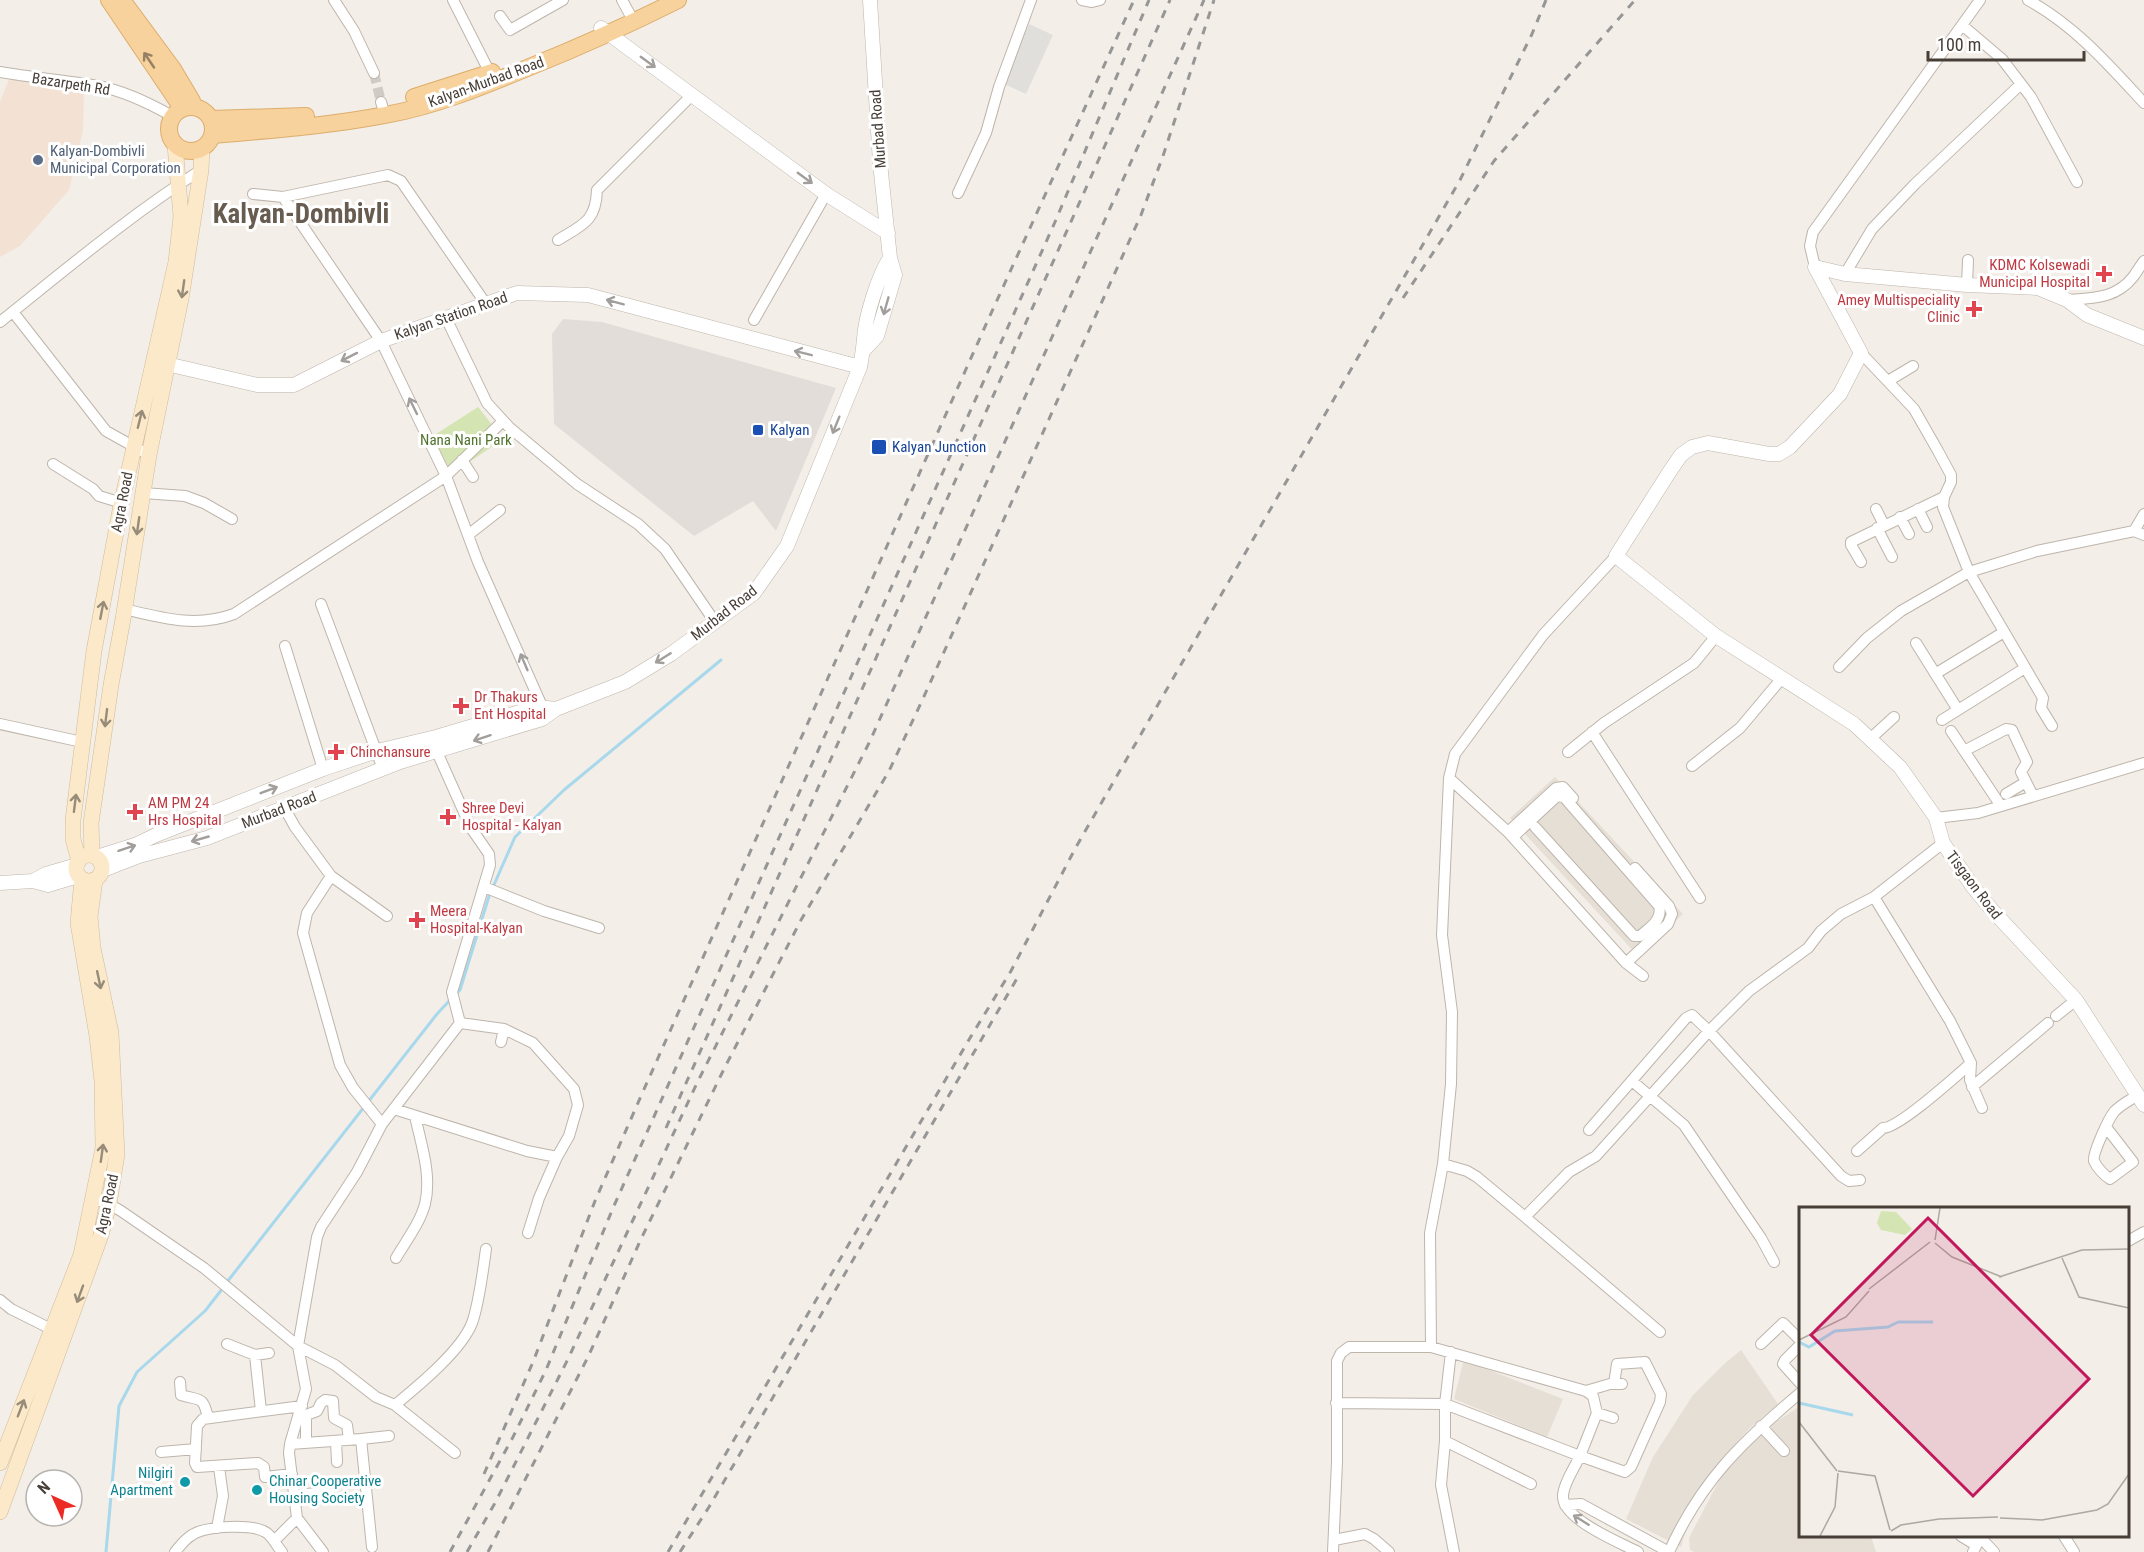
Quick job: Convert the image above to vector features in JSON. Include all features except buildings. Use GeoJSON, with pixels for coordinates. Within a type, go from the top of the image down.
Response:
{"type":"FeatureCollection","features":[{"type":"Feature","properties":{"kind":"main road"},"geometry":{"type":"LineString","coordinates":[[109,0],[183,110]]}},
{"type":"Feature","properties":{"kind":"main road"},"geometry":{"type":"LineString","coordinates":[[122,0],[192,100],[183,110],[168,128],[175,145],[186,151],[208,134],[204,111],[183,110]]}},
{"type":"Feature","properties":{"kind":"main road","name":"Kalyan-Murbad Road"},"geometry":{"type":"LineString","coordinates":[[208,134],[314,116],[383,108],[467,86],[605,31],[628,12],[656,0]]}},
{"type":"Feature","properties":{"kind":"main road","name":"Kalyan-Murbad Road"},"geometry":{"type":"LineString","coordinates":[[628,12],[678,0]]}},
{"type":"Feature","properties":{"kind":"main road","name":"Agra Road"},"geometry":{"type":"LineString","coordinates":[[0,1463],[81,1255],[103,1148],[102,1082],[97,1036],[78,923],[88,868],[111,685],[149,455],[176,262],[201,170],[208,134]]}},
{"type":"Feature","properties":{"kind":"main road","name":"Agra Road"},"geometry":{"type":"LineString","coordinates":[[175,145],[178,184],[187,216]]}},
{"type":"Feature","properties":{"kind":"main road","name":"Agra Road"},"geometry":{"type":"LineString","coordinates":[[0,1512],[101,1235],[109,1204],[117,1154],[111,1033],[93,948],[88,868],[73,838],[73,820],[94,651],[122,503],[134,446],[161,363]]}},
{"type":"Feature","properties":{"kind":"street"},"geometry":{"type":"LineString","coordinates":[[334,0],[354,31],[374,72]]}},
{"type":"Feature","properties":{"kind":"street"},"geometry":{"type":"LineString","coordinates":[[453,0],[492,77]]}},
{"type":"Feature","properties":{"kind":"street"},"geometry":{"type":"LineString","coordinates":[[500,16],[510,30],[563,0]]}},
{"type":"Feature","properties":{"kind":"street","name":"Murbad Road"},"geometry":{"type":"LineString","coordinates":[[88,868],[207,838],[400,762],[437,752],[625,682],[671,654],[754,593],[787,546],[860,367],[864,350],[878,336],[895,275],[890,258],[880,163],[870,0]]}},
{"type":"Feature","properties":{"kind":"street"},"geometry":{"type":"LineString","coordinates":[[958,193],[986,133],[1003,77],[1031,0]]}},
{"type":"Feature","properties":{"kind":"street"},"geometry":{"type":"LineString","coordinates":[[1082,0],[1092,2],[1100,0]]}},
{"type":"Feature","properties":{"kind":"street"},"geometry":{"type":"LineString","coordinates":[[1980,0],[1813,232],[1810,246],[1815,267],[1861,353],[1914,409],[1951,476],[1943,507],[1969,572],[2043,698],[2041,708],[2052,726]]}},
{"type":"Feature","properties":{"kind":"street"},"geometry":{"type":"LineString","coordinates":[[2028,0],[2070,28],[2100,55],[2144,103]]}},
{"type":"Feature","properties":{"kind":"street"},"geometry":{"type":"LineString","coordinates":[[1962,25],[2002,59],[2031,97],[2077,183]]}},
{"type":"Feature","properties":{"kind":"street"},"geometry":{"type":"LineString","coordinates":[[605,31],[826,194],[888,233]]}},
{"type":"Feature","properties":{"kind":"street","name":"Bazarpeth Rd"},"geometry":{"type":"LineString","coordinates":[[0,72],[100,86],[183,110]]}},
{"type":"Feature","properties":{"kind":"street"},"geometry":{"type":"LineString","coordinates":[[1845,274],[1872,229],[1914,184],[2021,84]]}},
{"type":"Feature","properties":{"kind":"street"},"geometry":{"type":"LineString","coordinates":[[558,240],[588,221],[596,206],[597,190],[692,95]]}},
{"type":"Feature","properties":{"kind":"street"},"geometry":{"type":"LineString","coordinates":[[0,322],[178,184],[201,170]]}},
{"type":"Feature","properties":{"kind":"street"},"geometry":{"type":"LineString","coordinates":[[253,194],[283,197],[387,175],[401,181],[486,304]]}},
{"type":"Feature","properties":{"kind":"street"},"geometry":{"type":"LineString","coordinates":[[754,320],[826,194]]}},
{"type":"Feature","properties":{"kind":"street"},"geometry":{"type":"LineString","coordinates":[[283,197],[381,340],[446,476],[478,562],[548,711]]}},
{"type":"Feature","properties":{"kind":"street"},"geometry":{"type":"LineString","coordinates":[[1967,285],[1968,260]]}},
{"type":"Feature","properties":{"kind":"street"},"geometry":{"type":"LineString","coordinates":[[2067,300],[2105,297],[2114,293],[2133,278],[2144,261]]}},
{"type":"Feature","properties":{"kind":"street"},"geometry":{"type":"LineString","coordinates":[[1815,267],[1845,274],[1967,285],[2038,288],[2067,300],[2087,315],[2144,338]]}},
{"type":"Feature","properties":{"kind":"street","name":"Kalyan Station Road"},"geometry":{"type":"LineString","coordinates":[[161,363],[256,385],[294,385],[381,340],[517,293],[588,295],[860,367]]}},
{"type":"Feature","properties":{"kind":"street"},"geometry":{"type":"LineString","coordinates":[[13,312],[106,431],[149,455]]}},
{"type":"Feature","properties":{"kind":"street"},"geometry":{"type":"LineString","coordinates":[[446,318],[487,403],[503,421],[577,484],[639,524],[665,549],[715,622]]}},
{"type":"Feature","properties":{"kind":"street"},"geometry":{"type":"LineString","coordinates":[[1431,1347],[1430,1233],[1443,1164],[1451,1060],[1452,1012],[1442,935],[1449,778],[1455,754],[1537,644],[1616,556],[1681,455],[1692,447],[1708,443],[1779,454],[1790,447],[1840,394],[1861,353]]}},
{"type":"Feature","properties":{"kind":"street"},"geometry":{"type":"LineString","coordinates":[[1888,381],[1913,366]]}},
{"type":"Feature","properties":{"kind":"street"},"geometry":{"type":"LineString","coordinates":[[124,609],[190,622],[213,621],[234,614],[446,476],[503,421]]}},
{"type":"Feature","properties":{"kind":"street"},"geometry":{"type":"LineString","coordinates":[[462,460],[473,477]]}},
{"type":"Feature","properties":{"kind":"street"},"geometry":{"type":"LineString","coordinates":[[52,464],[93,489],[99,496],[122,503]]}},
{"type":"Feature","properties":{"kind":"street"},"geometry":{"type":"LineString","coordinates":[[143,493],[185,496],[204,503],[232,519]]}},
{"type":"Feature","properties":{"kind":"street"},"geometry":{"type":"LineString","coordinates":[[1861,562],[1850,543],[1944,497]]}},
{"type":"Feature","properties":{"kind":"street"},"geometry":{"type":"LineString","coordinates":[[1918,508],[1928,527]]}},
{"type":"Feature","properties":{"kind":"street"},"geometry":{"type":"LineString","coordinates":[[1876,509],[1892,557]]}},
{"type":"Feature","properties":{"kind":"street"},"geometry":{"type":"LineString","coordinates":[[468,535],[500,510]]}},
{"type":"Feature","properties":{"kind":"street"},"geometry":{"type":"LineString","coordinates":[[1839,667],[1867,638],[1901,611],[1969,572],[2037,551],[2139,533],[2144,514]]}},
{"type":"Feature","properties":{"kind":"street"},"geometry":{"type":"LineString","coordinates":[[1900,517],[1909,534]]}},
{"type":"Feature","properties":{"kind":"street","name":"Tisgaon Road"},"geometry":{"type":"LineString","coordinates":[[1616,556],[1716,636],[1854,724],[1900,767],[1936,818],[1943,843],[1992,910],[2076,1000],[2141,1100]]}},
{"type":"Feature","properties":{"kind":"street"},"geometry":{"type":"LineString","coordinates":[[321,604],[383,769]]}},
{"type":"Feature","properties":{"kind":"street"},"geometry":{"type":"LineString","coordinates":[[1935,674],[2004,632]]}},
{"type":"Feature","properties":{"kind":"street"},"geometry":{"type":"LineString","coordinates":[[1568,752],[1592,732],[1694,663],[1716,636]]}},
{"type":"Feature","properties":{"kind":"street"},"geometry":{"type":"LineString","coordinates":[[1917,643],[1958,710]]}},
{"type":"Feature","properties":{"kind":"street"},"geometry":{"type":"LineString","coordinates":[[285,646],[323,769]]}},
{"type":"Feature","properties":{"kind":"street"},"geometry":{"type":"LineString","coordinates":[[1942,720],[2025,668]]}},
{"type":"Feature","properties":{"kind":"street"},"geometry":{"type":"LineString","coordinates":[[1692,766],[1740,728],[1782,678]]}},
{"type":"Feature","properties":{"kind":"street","name":"Murbad Road"},"geometry":{"type":"LineString","coordinates":[[88,868],[156,835],[323,769],[377,751],[436,737],[537,707],[548,711]]}},
{"type":"Feature","properties":{"kind":"street"},"geometry":{"type":"LineString","coordinates":[[1870,739],[1894,717]]}},
{"type":"Feature","properties":{"kind":"street"},"geometry":{"type":"LineString","coordinates":[[0,724],[82,742]]}},
{"type":"Feature","properties":{"kind":"street"},"geometry":{"type":"LineString","coordinates":[[1964,751],[2006,729],[2012,730],[2027,762],[2021,771],[2033,796]]}},
{"type":"Feature","properties":{"kind":"street"},"geometry":{"type":"LineString","coordinates":[[1951,731],[2001,806]]}},
{"type":"Feature","properties":{"kind":"street"},"geometry":{"type":"LineString","coordinates":[[1592,732],[1700,898]]}},
{"type":"Feature","properties":{"kind":"street"},"geometry":{"type":"LineString","coordinates":[[323,1552],[297,1518],[290,1444],[306,1389],[298,1346],[317,1237],[321,1227],[357,1172],[382,1124],[458,1017],[452,992],[490,865],[489,854],[471,828],[437,752]]}},
{"type":"Feature","properties":{"kind":"street"},"geometry":{"type":"LineString","coordinates":[[1936,818],[1978,813],[2144,763]]}},
{"type":"Feature","properties":{"kind":"street"},"geometry":{"type":"LineString","coordinates":[[1449,778],[1510,835],[1626,963],[1643,976]]}},
{"type":"Feature","properties":{"kind":"street"},"geometry":{"type":"LineString","coordinates":[[2006,794],[2026,782]]}},
{"type":"Feature","properties":{"kind":"street"},"geometry":{"type":"LineString","coordinates":[[1510,835],[1551,791],[1559,787],[1565,789],[1671,910],[1671,920],[1668,924],[1626,963]]}},
{"type":"Feature","properties":{"kind":"street"},"geometry":{"type":"LineString","coordinates":[[1510,835],[1556,797],[1563,796],[1659,906],[1661,913],[1658,919],[1640,936],[1634,936],[1535,827]]}},
{"type":"Feature","properties":{"kind":"street"},"geometry":{"type":"LineString","coordinates":[[284,807],[295,827],[331,876],[387,916]]}},
{"type":"Feature","properties":{"kind":"street"},"geometry":{"type":"LineString","coordinates":[[1525,1217],[1569,1172],[1596,1156],[1709,1031],[1749,991],[1808,948],[1821,931],[1841,914],[1874,897],[1943,843]]}},
{"type":"Feature","properties":{"kind":"street"},"geometry":{"type":"LineString","coordinates":[[0,883],[33,881],[46,874],[88,868]]}},
{"type":"Feature","properties":{"kind":"street"},"geometry":{"type":"LineString","coordinates":[[331,876],[307,913],[303,933],[340,1065],[353,1088],[382,1124]]}},
{"type":"Feature","properties":{"kind":"street"},"geometry":{"type":"LineString","coordinates":[[484,887],[544,911],[599,928]]}},
{"type":"Feature","properties":{"kind":"street"},"geometry":{"type":"LineString","coordinates":[[1874,897],[1950,1021],[1971,1063],[1970,1080],[1982,1108]]}},
{"type":"Feature","properties":{"kind":"street"},"geometry":{"type":"LineString","coordinates":[[1972,1087],[2076,1000]]}},
{"type":"Feature","properties":{"kind":"street"},"geometry":{"type":"LineString","coordinates":[[1589,1130],[1689,1016],[1694,1016],[1841,1176],[1849,1181],[1860,1180]]}},
{"type":"Feature","properties":{"kind":"street"},"geometry":{"type":"LineString","coordinates":[[458,1017],[504,1029],[533,1043],[574,1089],[578,1105],[569,1136],[539,1198],[528,1233]]}},
{"type":"Feature","properties":{"kind":"street"},"geometry":{"type":"LineString","coordinates":[[501,1042],[504,1029]]}},
{"type":"Feature","properties":{"kind":"street"},"geometry":{"type":"LineString","coordinates":[[1857,1151],[1883,1128],[1888,1128],[1908,1115],[1971,1063]]}},
{"type":"Feature","properties":{"kind":"street"},"geometry":{"type":"LineString","coordinates":[[1632,1082],[1684,1125],[1761,1238],[1774,1262]]}},
{"type":"Feature","properties":{"kind":"street"},"geometry":{"type":"LineString","coordinates":[[2106,1127],[2133,1162],[2110,1179],[2095,1163],[2094,1158],[2106,1127],[2114,1112],[2141,1100]]}},
{"type":"Feature","properties":{"kind":"street"},"geometry":{"type":"LineString","coordinates":[[394,1109],[527,1151],[557,1157]]}},
{"type":"Feature","properties":{"kind":"street"},"geometry":{"type":"LineString","coordinates":[[396,1258],[425,1205],[428,1178],[415,1116]]}},
{"type":"Feature","properties":{"kind":"street"},"geometry":{"type":"LineString","coordinates":[[1443,1164],[1467,1171],[1477,1177],[1659,1332]]}},
{"type":"Feature","properties":{"kind":"street"},"geometry":{"type":"LineString","coordinates":[[93,1199],[109,1204],[204,1268],[298,1346],[335,1365],[376,1397],[395,1405],[455,1452]]}},
{"type":"Feature","properties":{"kind":"street"},"geometry":{"type":"LineString","coordinates":[[2129,1240],[2144,1232]]}},
{"type":"Feature","properties":{"kind":"street"},"geometry":{"type":"LineString","coordinates":[[395,1405],[422,1383],[452,1353],[472,1324],[486,1249]]}},
{"type":"Feature","properties":{"kind":"street"},"geometry":{"type":"LineString","coordinates":[[0,1300],[11,1309],[51,1329]]}},
{"type":"Feature","properties":{"kind":"street"},"geometry":{"type":"LineString","coordinates":[[1761,1344],[1783,1323],[1799,1339]]}},
{"type":"Feature","properties":{"kind":"street"},"geometry":{"type":"LineString","coordinates":[[227,1344],[255,1355],[269,1353]]}},
{"type":"Feature","properties":{"kind":"street"},"geometry":{"type":"LineString","coordinates":[[1389,1552],[1365,1534],[1334,1546],[1337,1462],[1336,1361],[1349,1347],[1431,1347],[1586,1391],[1593,1396],[1604,1415],[1563,1492],[1565,1505],[1574,1517],[1638,1552]]}},
{"type":"Feature","properties":{"kind":"street"},"geometry":{"type":"LineString","coordinates":[[1799,1347],[1783,1364],[1799,1382]]}},
{"type":"Feature","properties":{"kind":"street"},"geometry":{"type":"LineString","coordinates":[[1451,1352],[1445,1404],[1442,1485],[1456,1551]]}},
{"type":"Feature","properties":{"kind":"street"},"geometry":{"type":"LineString","coordinates":[[255,1355],[261,1411]]}},
{"type":"Feature","properties":{"kind":"street"},"geometry":{"type":"LineString","coordinates":[[1336,1403],[1445,1404],[1622,1472],[1628,1470],[1660,1402],[1661,1394],[1646,1362],[1617,1364],[1618,1384],[1586,1391]]}},
{"type":"Feature","properties":{"kind":"street"},"geometry":{"type":"LineString","coordinates":[[180,1382],[181,1395],[201,1400],[205,1405],[208,1418]]}},
{"type":"Feature","properties":{"kind":"street"},"geometry":{"type":"LineString","coordinates":[[1565,1505],[1581,1503],[1669,1552],[1685,1518],[1717,1471],[1761,1426],[1799,1394]]}},
{"type":"Feature","properties":{"kind":"street"},"geometry":{"type":"LineString","coordinates":[[306,1443],[306,1415],[318,1411],[325,1400],[333,1401],[335,1419],[347,1425],[349,1440]]}},
{"type":"Feature","properties":{"kind":"street"},"geometry":{"type":"LineString","coordinates":[[292,1474],[265,1477],[264,1467],[258,1463],[197,1467],[197,1426],[203,1419],[208,1418],[302,1406]]}},
{"type":"Feature","properties":{"kind":"street"},"geometry":{"type":"LineString","coordinates":[[1761,1426],[1784,1451]]}},
{"type":"Feature","properties":{"kind":"street"},"geometry":{"type":"LineString","coordinates":[[290,1444],[389,1436]]}},
{"type":"Feature","properties":{"kind":"street"},"geometry":{"type":"LineString","coordinates":[[361,1439],[372,1547]]}},
{"type":"Feature","properties":{"kind":"street"},"geometry":{"type":"LineString","coordinates":[[336,1441],[337,1462]]}},
{"type":"Feature","properties":{"kind":"street"},"geometry":{"type":"LineString","coordinates":[[1445,1441],[1531,1484]]}},
{"type":"Feature","properties":{"kind":"street"},"geometry":{"type":"LineString","coordinates":[[161,1452],[196,1449]]}},
{"type":"Feature","properties":{"kind":"street"},"geometry":{"type":"LineString","coordinates":[[217,1528],[223,1496],[219,1467]]}},
{"type":"Feature","properties":{"kind":"street"},"geometry":{"type":"LineString","coordinates":[[294,1495],[329,1492]]}},
{"type":"Feature","properties":{"kind":"street"},"geometry":{"type":"LineString","coordinates":[[274,1541],[297,1518]]}},
{"type":"Feature","properties":{"kind":"street"},"geometry":{"type":"LineString","coordinates":[[1612,1538],[1619,1524]]}},
{"type":"Feature","properties":{"kind":"street"},"geometry":{"type":"LineString","coordinates":[[175,1552],[190,1535],[202,1530],[217,1528],[257,1528],[266,1533],[282,1552]]}},
{"type":"Feature","properties":{"kind":"street"},"geometry":{"type":"LineString","coordinates":[[2065,1537],[2074,1552]]}},
{"type":"Feature","properties":{"kind":"street"},"geometry":{"type":"LineString","coordinates":[[1977,1542],[1994,1552]]}},
{"type":"Feature","properties":{"kind":"shaded area"},"geometry":{"type":"Polygon","coordinates":[[[1029,24],[1053,35],[1026,94],[1002,83],[1029,24]]]}},
{"type":"Feature","properties":{"kind":"shaded area","name":"Kalyan-Dombivli Municipal Corporation"},"geometry":{"type":"Polygon","coordinates":[[[9,79],[84,91],[83,130],[69,190],[20,246],[0,257],[0,102],[9,79]]]}},
{"type":"Feature","properties":{"kind":"shaded area"},"geometry":{"type":"Polygon","coordinates":[[[563,319],[602,322],[836,388],[776,531],[753,501],[694,536],[554,424],[552,334],[563,319]]]}},
{"type":"Feature","properties":{"kind":"shaded area"},"geometry":{"type":"Polygon","coordinates":[[[1555,777],[1683,914],[1638,956],[1510,818],[1555,777]]]}},
{"type":"Feature","properties":{"kind":"shaded area"},"geometry":{"type":"Polygon","coordinates":[[[1741,1350],[1778,1404],[1749,1429],[1722,1459],[1689,1520],[1681,1547],[1626,1519],[1653,1457],[1693,1395],[1741,1350]]]}},
{"type":"Feature","properties":{"kind":"shaded area"},"geometry":{"type":"Polygon","coordinates":[[[1469,1362],[1563,1399],[1547,1437],[1454,1399],[1463,1363],[1469,1362]]]}},
{"type":"Feature","properties":{"kind":"shaded area"},"geometry":{"type":"Polygon","coordinates":[[[1799,1407],[1799,1537],[1871,1537],[1876,1552],[1694,1552],[1690,1550],[1689,1538],[1723,1473],[1761,1432],[1799,1407]]]}},
{"type":"Feature","properties":{"kind":"green space","name":"Nana Nani Park"},"geometry":{"type":"Polygon","coordinates":[[[478,407],[500,435],[500,441],[452,474],[433,436],[478,407]]]}},
{"type":"Feature","properties":{"kind":"waterway"},"geometry":{"type":"LineString","coordinates":[[493,887],[515,837],[564,790],[721,660]]}},
{"type":"Feature","properties":{"kind":"waterway"},"geometry":{"type":"LineString","coordinates":[[457,993],[460,990],[490,893]]}},
{"type":"Feature","properties":{"kind":"waterway"},"geometry":{"type":"LineString","coordinates":[[227,1282],[450,1000]]}},
{"type":"Feature","properties":{"kind":"waterway"},"geometry":{"type":"LineString","coordinates":[[106,1552],[119,1406],[137,1372],[205,1311],[223,1288]]}},
{"type":"Feature","properties":{"kind":"tunnel"},"geometry":{"type":"LineString","coordinates":[[374,73],[381,102]]}},
{"type":"Feature","properties":{"kind":"railway"},"geometry":{"type":"LineString","coordinates":[[484,1474],[533,1362],[595,1201],[641,1096],[988,320],[1134,0]]}},
{"type":"Feature","properties":{"kind":"railway"},"geometry":{"type":"LineString","coordinates":[[450,1552],[513,1437],[546,1370],[613,1208],[1055,222],[1149,0]]}},
{"type":"Feature","properties":{"kind":"railway"},"geometry":{"type":"LineString","coordinates":[[666,1128],[1170,0]]}},
{"type":"Feature","properties":{"kind":"railway"},"geometry":{"type":"LineString","coordinates":[[467,1552],[495,1503],[568,1359],[697,1083],[869,743],[1204,0]]}},
{"type":"Feature","properties":{"kind":"railway"},"geometry":{"type":"LineString","coordinates":[[488,1552],[588,1357],[641,1239],[725,1067],[801,920],[889,771],[921,703],[1141,215],[1163,156],[1214,0]]}},
{"type":"Feature","properties":{"kind":"railway"},"geometry":{"type":"LineString","coordinates":[[668,1552],[1011,971],[1076,847],[1460,180],[1532,34],[1546,0]]}},
{"type":"Feature","properties":{"kind":"railway"},"geometry":{"type":"LineString","coordinates":[[1403,298],[1494,161],[1635,0]]}},
{"type":"Feature","properties":{"kind":"railway"},"geometry":{"type":"LineString","coordinates":[[680,1552],[709,1507],[1019,975]]}},
{"type":"Feature","properties":{"kind":"place","name":"Kalyan-Dombivli Municipal Corporation"},"geometry":{"type":"Point","coordinates":[38,160]}},
{"type":"Feature","properties":{"kind":"place","name":"KDMC Kolsewadi Municipal Hospital"},"geometry":{"type":"Point","coordinates":[2104,274]}},
{"type":"Feature","properties":{"kind":"place","name":"Amey Multispeciality Clinic"},"geometry":{"type":"Point","coordinates":[1974,309]}},
{"type":"Feature","properties":{"kind":"place","name":"Kalyan"},"geometry":{"type":"Point","coordinates":[758,430]}},
{"type":"Feature","properties":{"kind":"place","name":"Kalyan Junction"},"geometry":{"type":"Point","coordinates":[879,447]}},
{"type":"Feature","properties":{"kind":"place","name":"Dr Thakurs Ent Hospital"},"geometry":{"type":"Point","coordinates":[461,706]}},
{"type":"Feature","properties":{"kind":"place","name":"Chinchansure"},"geometry":{"type":"Point","coordinates":[336,752]}},
{"type":"Feature","properties":{"kind":"place","name":"AM PM 24 Hrs Hospital"},"geometry":{"type":"Point","coordinates":[135,812]}},
{"type":"Feature","properties":{"kind":"place","name":"Shree Devi Hospital - Kalyan"},"geometry":{"type":"Point","coordinates":[448,817]}},
{"type":"Feature","properties":{"kind":"place","name":"Meera Hospital-Kalyan"},"geometry":{"type":"Point","coordinates":[417,920]}},
{"type":"Feature","properties":{"kind":"place","name":"Nilgiri Apartment"},"geometry":{"type":"Point","coordinates":[185,1482]}},
{"type":"Feature","properties":{"kind":"place","name":"Chinar Cooperative Housing Society"},"geometry":{"type":"Point","coordinates":[257,1490]}},
{"type":"Feature","properties":{"kind":"district","name":"Kalyan-Dombivli"},"geometry":{"type":"Point","coordinates":[301,214]}}]}
